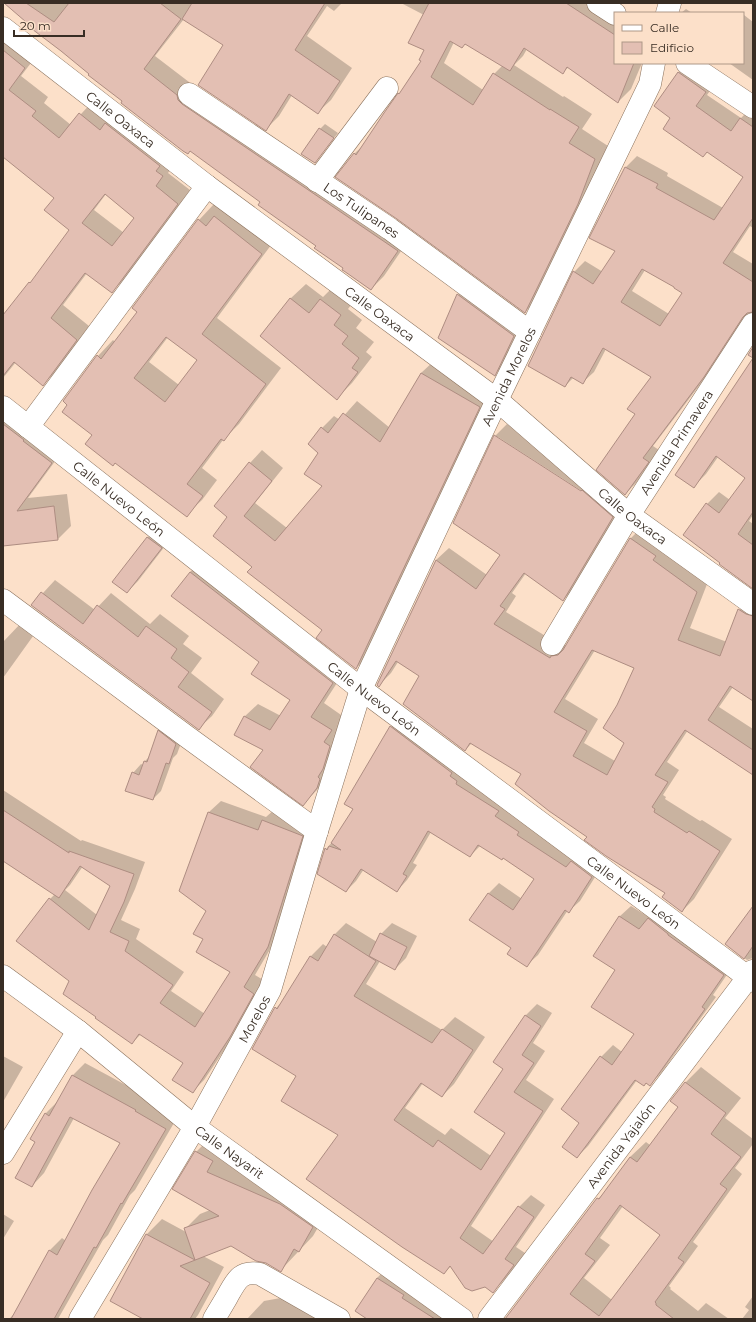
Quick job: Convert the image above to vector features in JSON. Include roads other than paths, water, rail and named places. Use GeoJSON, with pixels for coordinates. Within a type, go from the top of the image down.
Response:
{"type":"FeatureCollection","features":[{"type":"Feature","properties":{"kind":"street"},"geometry":{"type":"LineString","coordinates":[[598,3],[614,13]]}},
{"type":"Feature","properties":{"kind":"street","name":"Calle Oaxaca"},"geometry":{"type":"LineString","coordinates":[[3,28],[207,186],[497,400],[629,515],[753,604]]}},
{"type":"Feature","properties":{"kind":"street","name":"Avenida Morelos"},"geometry":{"type":"LineString","coordinates":[[361,689],[497,400],[650,84],[654,64]]}},
{"type":"Feature","properties":{"kind":"street"},"geometry":{"type":"LineString","coordinates":[[688,64],[753,107]]}},
{"type":"Feature","properties":{"kind":"street"},"geometry":{"type":"LineString","coordinates":[[317,181],[387,88]]}},
{"type":"Feature","properties":{"kind":"street","name":"Los Tulipanes"},"geometry":{"type":"LineString","coordinates":[[189,94],[390,230],[530,332]]}},
{"type":"Feature","properties":{"kind":"street"},"geometry":{"type":"LineString","coordinates":[[28,427],[207,186]]}},
{"type":"Feature","properties":{"kind":"street","name":"Avenida Primavera"},"geometry":{"type":"LineString","coordinates":[[552,644],[629,515],[753,324]]}},
{"type":"Feature","properties":{"kind":"street","name":"Calle Nuevo León"},"geometry":{"type":"LineString","coordinates":[[3,407],[361,689],[751,976]]}},
{"type":"Feature","properties":{"kind":"street"},"geometry":{"type":"LineString","coordinates":[[3,600],[179,731],[317,831]]}},
{"type":"Feature","properties":{"kind":"street","name":"Morelos"},"geometry":{"type":"LineString","coordinates":[[80,1319],[195,1127],[270,990],[361,689]]}},
{"type":"Feature","properties":{"kind":"street","name":"Calle Nayarit"},"geometry":{"type":"LineString","coordinates":[[3,976],[78,1031],[195,1127],[462,1319]]}},
{"type":"Feature","properties":{"kind":"street","name":"Avenida Yajalón"},"geometry":{"type":"LineString","coordinates":[[489,1319],[751,976]]}},
{"type":"Feature","properties":{"kind":"street"},"geometry":{"type":"LineString","coordinates":[[3,1153],[78,1031]]}},
{"type":"Feature","properties":{"kind":"street"},"geometry":{"type":"LineString","coordinates":[[214,1319],[240,1277],[253,1273],[260,1274],[338,1319]]}}]}
